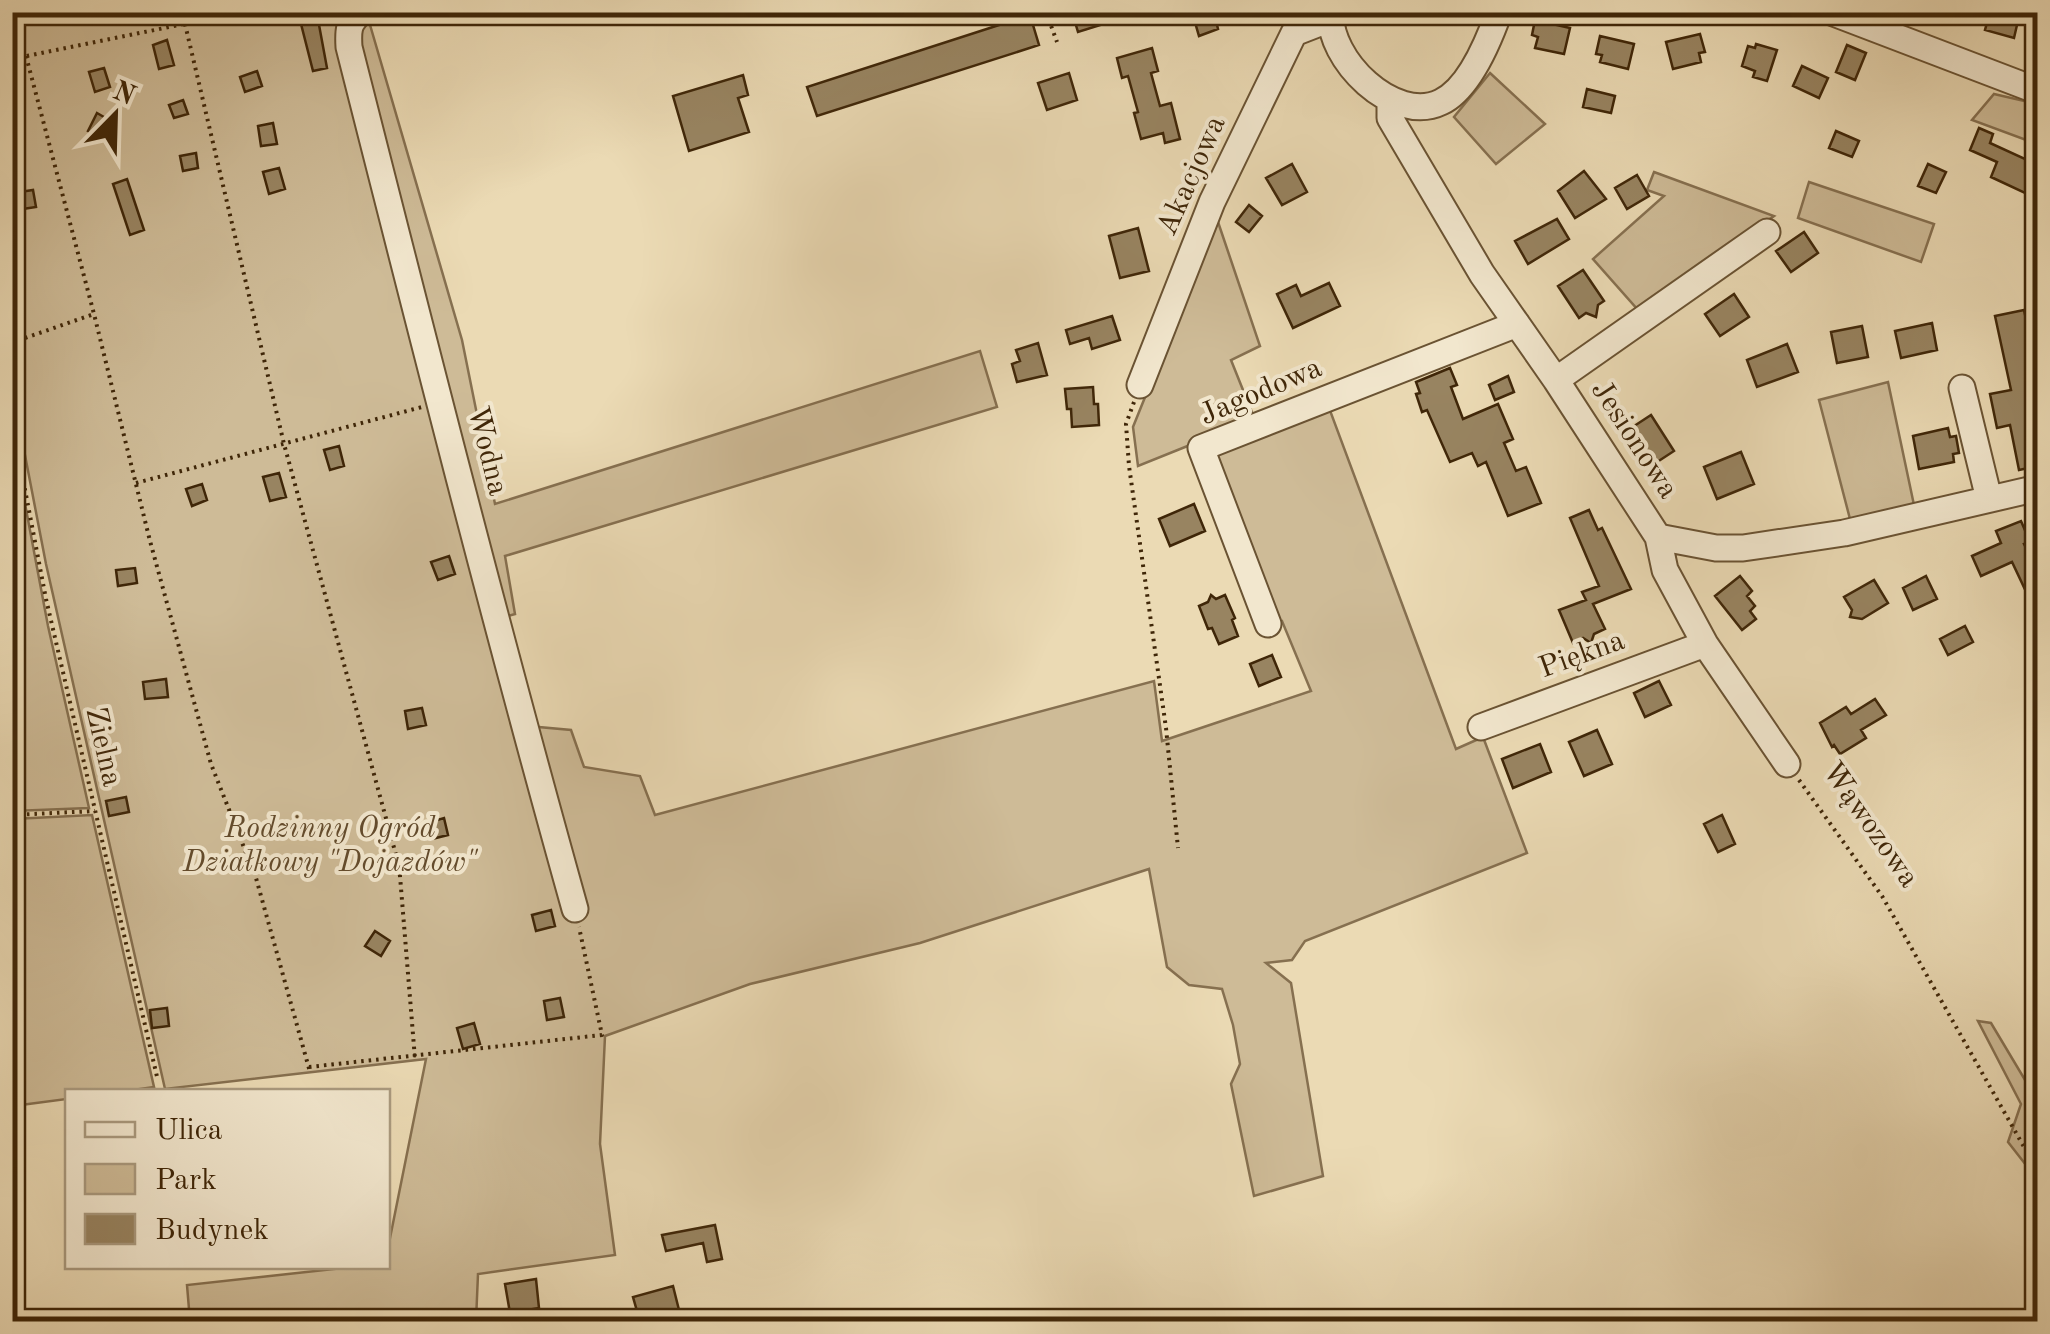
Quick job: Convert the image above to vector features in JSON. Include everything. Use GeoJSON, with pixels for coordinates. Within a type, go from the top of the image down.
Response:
{"type":"FeatureCollection","features":[{"type":"Feature","properties":{"kind":"street","name":"Wodna"},"geometry":{"type":"LineString","coordinates":[[361,12],[348,30],[349,47],[506,664],[574,909]]}},
{"type":"Feature","properties":{"kind":"street"},"geometry":{"type":"LineString","coordinates":[[1331,16],[1343,55],[1366,83],[1390,100],[1422,108],[1451,96],[1482,54],[1499,12]]}},
{"type":"Feature","properties":{"kind":"street"},"geometry":{"type":"LineString","coordinates":[[1832,12],[2038,90]]}},
{"type":"Feature","properties":{"kind":"street","name":"Akacjowa"},"geometry":{"type":"LineString","coordinates":[[1140,385],[1212,202],[1294,33],[1331,16]]}},
{"type":"Feature","properties":{"kind":"street","name":"Jesionowa"},"geometry":{"type":"LineString","coordinates":[[1390,100],[1390,118],[1482,274],[1658,537],[1716,548],[1743,548],[1844,533],[2038,488]]}},
{"type":"Feature","properties":{"kind":"street"},"geometry":{"type":"LineString","coordinates":[[1556,380],[1767,232]]}},
{"type":"Feature","properties":{"kind":"street","name":"Jagodowa"},"geometry":{"type":"LineString","coordinates":[[1268,624],[1201,448],[1517,324]]}},
{"type":"Feature","properties":{"kind":"street"},"geometry":{"type":"LineString","coordinates":[[1962,388],[1989,499]]}},
{"type":"Feature","properties":{"kind":"street","name":"Wąwozowa"},"geometry":{"type":"LineString","coordinates":[[1658,537],[1665,570],[1705,644],[1787,764]]}},
{"type":"Feature","properties":{"kind":"street","name":"Piękna"},"geometry":{"type":"LineString","coordinates":[[1481,728],[1705,644]]}},
{"type":"Feature","properties":{"kind":"path"},"geometry":{"type":"LineString","coordinates":[[12,59],[243,12]]}},
{"type":"Feature","properties":{"kind":"path"},"geometry":{"type":"LineString","coordinates":[[1046,12],[1058,42]]}},
{"type":"Feature","properties":{"kind":"path"},"geometry":{"type":"LineString","coordinates":[[185,24],[284,444],[396,855],[415,1058]]}},
{"type":"Feature","properties":{"kind":"path"},"geometry":{"type":"LineString","coordinates":[[26,56],[211,764],[256,878],[309,1070],[602,1035],[574,909]]}},
{"type":"Feature","properties":{"kind":"path"},"geometry":{"type":"LineString","coordinates":[[25,338],[94,314]]}},
{"type":"Feature","properties":{"kind":"path"},"geometry":{"type":"LineString","coordinates":[[1140,385],[1126,424],[1129,466],[1166,728],[1178,848]]}},
{"type":"Feature","properties":{"kind":"path"},"geometry":{"type":"LineString","coordinates":[[136,483],[441,402]]}},
{"type":"Feature","properties":{"kind":"path","name":"Zielna"},"geometry":{"type":"LineString","coordinates":[[12,422],[46,599],[158,1081]]}},
{"type":"Feature","properties":{"kind":"path","name":"Wąwozowa"},"geometry":{"type":"LineString","coordinates":[[1787,764],[1882,896],[2028,1154]]}},
{"type":"Feature","properties":{"kind":"path"},"geometry":{"type":"LineString","coordinates":[[12,814],[95,811]]}},
{"type":"Feature","properties":{"kind":"green space","name":"Rodzinny Ogród Działkowy \"Dojazdów\""},"geometry":{"type":"Polygon","coordinates":[[[12,13],[355,13],[337,19],[381,199],[528,726],[571,730],[584,767],[640,776],[655,815],[1154,681],[1162,741],[1311,691],[1282,621],[1274,624],[1211,450],[1328,405],[1456,749],[1483,737],[1527,853],[1305,941],[1292,960],[1266,963],[1291,983],[1323,1176],[1254,1196],[1231,1084],[1240,1064],[1222,989],[1189,985],[1167,967],[1149,869],[920,943],[750,984],[605,1036],[600,1144],[615,1255],[478,1274],[476,1321],[190,1321],[187,1285],[334,1269],[390,1269],[390,1238],[426,1059],[165,1089],[46,564],[13,393],[12,13]]]}},
{"type":"Feature","properties":{"kind":"green space"},"geometry":{"type":"Polygon","coordinates":[[[368,18],[462,340],[495,504],[980,351],[997,407],[505,556],[515,614],[501,618],[355,30],[368,18]]]}},
{"type":"Feature","properties":{"kind":"green space"},"geometry":{"type":"Polygon","coordinates":[[[1490,73],[1545,124],[1496,164],[1454,117],[1490,73]]]}},
{"type":"Feature","properties":{"kind":"green space"},"geometry":{"type":"Polygon","coordinates":[[[1994,94],[2037,104],[2037,144],[1972,120],[1994,94]]]}},
{"type":"Feature","properties":{"kind":"green space"},"geometry":{"type":"Polygon","coordinates":[[[1654,172],[1774,216],[1639,311],[1593,259],[1664,196],[1647,190],[1654,172]]]}},
{"type":"Feature","properties":{"kind":"green space"},"geometry":{"type":"Polygon","coordinates":[[[1809,182],[1934,224],[1921,262],[1798,218],[1809,182]]]}},
{"type":"Feature","properties":{"kind":"green space"},"geometry":{"type":"Polygon","coordinates":[[[1217,219],[1260,346],[1231,360],[1253,415],[1138,466],[1133,427],[1217,219]]]}},
{"type":"Feature","properties":{"kind":"green space"},"geometry":{"type":"Polygon","coordinates":[[[1888,382],[1914,505],[1850,519],[1819,400],[1888,382]]]}},
{"type":"Feature","properties":{"kind":"green space"},"geometry":{"type":"Polygon","coordinates":[[[13,440],[48,626],[89,808],[13,811],[13,440]]]}},
{"type":"Feature","properties":{"kind":"green space"},"geometry":{"type":"Polygon","coordinates":[[[92,815],[154,1087],[65,1089],[65,1099],[13,1106],[13,819],[92,815]]]}},
{"type":"Feature","properties":{"kind":"green space"},"geometry":{"type":"Polygon","coordinates":[[[1978,1021],[1991,1023],[2037,1100],[2037,1179],[2008,1142],[2021,1104],[1978,1021]]]}},
{"type":"Feature","properties":{"kind":"building"},"geometry":{"type":"Polygon","coordinates":[[[1072,12],[1129,12],[1129,16],[1078,32],[1072,12]]]}},
{"type":"Feature","properties":{"kind":"building"},"geometry":{"type":"Polygon","coordinates":[[[1192,12],[1214,12],[1218,29],[1199,36],[1192,12]]]}},
{"type":"Feature","properties":{"kind":"building"},"geometry":{"type":"Polygon","coordinates":[[[1990,12],[2020,12],[2014,38],[1985,30],[1990,12]]]}},
{"type":"Feature","properties":{"kind":"building"},"geometry":{"type":"Polygon","coordinates":[[[317,14],[327,68],[313,71],[299,16],[317,14]]]}},
{"type":"Feature","properties":{"kind":"building"},"geometry":{"type":"Polygon","coordinates":[[[1030,15],[1039,45],[817,116],[807,87],[1030,15]]]}},
{"type":"Feature","properties":{"kind":"building"},"geometry":{"type":"Polygon","coordinates":[[[1535,20],[1570,28],[1564,54],[1535,48],[1535,20]]]}},
{"type":"Feature","properties":{"kind":"building"},"geometry":{"type":"Polygon","coordinates":[[[1700,34],[1705,52],[1699,53],[1701,62],[1673,69],[1666,42],[1700,34]]]}},
{"type":"Feature","properties":{"kind":"building"},"geometry":{"type":"Polygon","coordinates":[[[1600,36],[1634,44],[1628,69],[1600,62],[1602,55],[1596,54],[1600,36]]]}},
{"type":"Feature","properties":{"kind":"building"},"geometry":{"type":"Polygon","coordinates":[[[167,40],[174,65],[159,69],[153,45],[167,40]]]}},
{"type":"Feature","properties":{"kind":"building"},"geometry":{"type":"Polygon","coordinates":[[[1756,44],[1777,50],[1767,81],[1753,77],[1755,71],[1742,66],[1748,46],[1755,48],[1756,44]]]}},
{"type":"Feature","properties":{"kind":"building"},"geometry":{"type":"Polygon","coordinates":[[[1847,45],[1866,53],[1855,80],[1836,72],[1847,45]]]}},
{"type":"Feature","properties":{"kind":"building"},"geometry":{"type":"Polygon","coordinates":[[[1152,48],[1158,71],[1151,73],[1160,106],[1171,103],[1180,139],[1165,143],[1163,133],[1141,139],[1128,76],[1122,78],[1117,58],[1152,48]]]}},
{"type":"Feature","properties":{"kind":"building"},"geometry":{"type":"Polygon","coordinates":[[[1802,66],[1828,78],[1819,98],[1793,86],[1802,66]]]}},
{"type":"Feature","properties":{"kind":"building"},"geometry":{"type":"Polygon","coordinates":[[[104,68],[110,87],[95,92],[89,72],[104,68]]]}},
{"type":"Feature","properties":{"kind":"building"},"geometry":{"type":"Polygon","coordinates":[[[257,71],[262,86],[245,92],[240,77],[257,71]]]}},
{"type":"Feature","properties":{"kind":"building"},"geometry":{"type":"Polygon","coordinates":[[[1069,73],[1077,100],[1047,110],[1038,83],[1069,73]]]}},
{"type":"Feature","properties":{"kind":"building"},"geometry":{"type":"Polygon","coordinates":[[[743,75],[748,95],[738,98],[749,132],[689,151],[673,96],[743,75]]]}},
{"type":"Feature","properties":{"kind":"building"},"geometry":{"type":"Polygon","coordinates":[[[1587,89],[1615,96],[1611,113],[1583,107],[1587,89]]]}},
{"type":"Feature","properties":{"kind":"building"},"geometry":{"type":"Polygon","coordinates":[[[183,100],[188,114],[174,118],[169,105],[183,100]]]}},
{"type":"Feature","properties":{"kind":"building"},"geometry":{"type":"Polygon","coordinates":[[[97,113],[116,124],[106,141],[88,131],[97,113]]]}},
{"type":"Feature","properties":{"kind":"building"},"geometry":{"type":"Polygon","coordinates":[[[273,123],[277,144],[261,146],[258,126],[273,123]]]}},
{"type":"Feature","properties":{"kind":"building"},"geometry":{"type":"Polygon","coordinates":[[[1979,128],[1993,134],[1990,143],[2038,165],[2038,199],[1991,177],[1997,162],[1970,150],[1979,128]]]}},
{"type":"Feature","properties":{"kind":"building"},"geometry":{"type":"Polygon","coordinates":[[[1836,131],[1859,141],[1852,157],[1829,148],[1836,131]]]}},
{"type":"Feature","properties":{"kind":"building"},"geometry":{"type":"Polygon","coordinates":[[[196,153],[198,168],[183,171],[180,156],[196,153]]]}},
{"type":"Feature","properties":{"kind":"building"},"geometry":{"type":"Polygon","coordinates":[[[1292,164],[1307,192],[1282,205],[1266,178],[1292,164]]]}},
{"type":"Feature","properties":{"kind":"building"},"geometry":{"type":"Polygon","coordinates":[[[1928,164],[1946,172],[1936,193],[1918,186],[1928,164]]]}},
{"type":"Feature","properties":{"kind":"building"},"geometry":{"type":"Polygon","coordinates":[[[279,168],[285,189],[269,194],[263,172],[279,168]]]}},
{"type":"Feature","properties":{"kind":"building"},"geometry":{"type":"Polygon","coordinates":[[[1584,171],[1606,199],[1575,218],[1558,191],[1584,171]]]}},
{"type":"Feature","properties":{"kind":"building"},"geometry":{"type":"Polygon","coordinates":[[[1637,175],[1649,196],[1627,209],[1615,188],[1637,175]]]}},
{"type":"Feature","properties":{"kind":"building"},"geometry":{"type":"Polygon","coordinates":[[[127,179],[144,230],[130,235],[113,184],[127,179]]]}},
{"type":"Feature","properties":{"kind":"building"},"geometry":{"type":"Polygon","coordinates":[[[33,190],[36,207],[16,210],[13,193],[33,190]]]}},
{"type":"Feature","properties":{"kind":"building"},"geometry":{"type":"Polygon","coordinates":[[[1249,205],[1262,216],[1249,232],[1236,222],[1249,205]]]}},
{"type":"Feature","properties":{"kind":"building"},"geometry":{"type":"Polygon","coordinates":[[[1557,219],[1569,239],[1528,264],[1515,241],[1557,219]]]}},
{"type":"Feature","properties":{"kind":"building"},"geometry":{"type":"Polygon","coordinates":[[[1138,228],[1149,271],[1120,278],[1109,236],[1138,228]]]}},
{"type":"Feature","properties":{"kind":"building"},"geometry":{"type":"Polygon","coordinates":[[[1804,232],[1818,253],[1791,272],[1776,251],[1804,232]]]}},
{"type":"Feature","properties":{"kind":"building"},"geometry":{"type":"Polygon","coordinates":[[[1583,270],[1604,301],[1598,305],[1596,317],[1586,313],[1579,318],[1558,286],[1583,270]]]}},
{"type":"Feature","properties":{"kind":"building"},"geometry":{"type":"Polygon","coordinates":[[[1329,283],[1340,306],[1293,328],[1277,294],[1296,285],[1301,296],[1329,283]]]}},
{"type":"Feature","properties":{"kind":"building"},"geometry":{"type":"Polygon","coordinates":[[[1734,294],[1749,317],[1720,336],[1705,314],[1734,294]]]}},
{"type":"Feature","properties":{"kind":"building"},"geometry":{"type":"Polygon","coordinates":[[[2024,310],[2038,375],[2038,466],[2019,470],[2010,425],[1997,428],[1990,394],[2011,390],[1995,316],[2024,310]]]}},
{"type":"Feature","properties":{"kind":"building"},"geometry":{"type":"Polygon","coordinates":[[[1112,316],[1120,340],[1092,349],[1089,338],[1070,344],[1066,330],[1112,316]]]}},
{"type":"Feature","properties":{"kind":"building"},"geometry":{"type":"Polygon","coordinates":[[[1932,323],[1937,350],[1901,358],[1895,331],[1932,323]]]}},
{"type":"Feature","properties":{"kind":"building"},"geometry":{"type":"Polygon","coordinates":[[[1862,326],[1868,357],[1837,363],[1831,332],[1862,326]]]}},
{"type":"Feature","properties":{"kind":"building"},"geometry":{"type":"Polygon","coordinates":[[[1038,343],[1047,375],[1017,382],[1012,364],[1020,361],[1016,350],[1038,343]]]}},
{"type":"Feature","properties":{"kind":"building"},"geometry":{"type":"Polygon","coordinates":[[[1787,344],[1798,372],[1757,387],[1747,360],[1787,344]]]}},
{"type":"Feature","properties":{"kind":"building"},"geometry":{"type":"Polygon","coordinates":[[[1450,368],[1457,385],[1451,387],[1463,419],[1498,404],[1513,439],[1504,443],[1516,471],[1526,467],[1541,503],[1508,516],[1486,462],[1478,466],[1472,453],[1450,462],[1427,410],[1422,412],[1416,382],[1450,368]]]}},
{"type":"Feature","properties":{"kind":"building"},"geometry":{"type":"Polygon","coordinates":[[[1508,376],[1514,392],[1495,400],[1489,385],[1508,376]]]}},
{"type":"Feature","properties":{"kind":"building"},"geometry":{"type":"Polygon","coordinates":[[[1093,387],[1099,425],[1072,427],[1065,389],[1093,387]]]}},
{"type":"Feature","properties":{"kind":"building"},"geometry":{"type":"Polygon","coordinates":[[[1651,415],[1674,451],[1651,466],[1628,430],[1651,415]]]}},
{"type":"Feature","properties":{"kind":"building"},"geometry":{"type":"Polygon","coordinates":[[[1948,428],[1950,437],[1956,436],[1959,453],[1953,454],[1954,462],[1919,469],[1913,436],[1948,428]]]}},
{"type":"Feature","properties":{"kind":"building"},"geometry":{"type":"Polygon","coordinates":[[[339,446],[344,466],[330,470],[324,450],[339,446]]]}},
{"type":"Feature","properties":{"kind":"building"},"geometry":{"type":"Polygon","coordinates":[[[1741,452],[1754,484],[1717,499],[1704,467],[1741,452]]]}},
{"type":"Feature","properties":{"kind":"building"},"geometry":{"type":"Polygon","coordinates":[[[279,473],[286,497],[270,501],[263,477],[279,473]]]}},
{"type":"Feature","properties":{"kind":"building"},"geometry":{"type":"Polygon","coordinates":[[[202,484],[207,500],[192,506],[186,489],[202,484]]]}},
{"type":"Feature","properties":{"kind":"building"},"geometry":{"type":"Polygon","coordinates":[[[1194,504],[1205,531],[1170,546],[1159,519],[1194,504]]]}},
{"type":"Feature","properties":{"kind":"building"},"geometry":{"type":"Polygon","coordinates":[[[1589,510],[1598,530],[1602,528],[1631,589],[1593,604],[1605,629],[1594,634],[1591,643],[1583,638],[1573,643],[1559,610],[1586,600],[1582,592],[1599,586],[1570,518],[1589,510]]]}},
{"type":"Feature","properties":{"kind":"building"},"geometry":{"type":"Polygon","coordinates":[[[2021,521],[2030,542],[2024,544],[2038,572],[2038,617],[2012,562],[1981,576],[1972,556],[2001,543],[1996,531],[2021,521]]]}},
{"type":"Feature","properties":{"kind":"building"},"geometry":{"type":"Polygon","coordinates":[[[449,556],[455,574],[438,580],[431,562],[449,556]]]}},
{"type":"Feature","properties":{"kind":"building"},"geometry":{"type":"Polygon","coordinates":[[[135,568],[137,583],[118,586],[116,570],[135,568]]]}},
{"type":"Feature","properties":{"kind":"building"},"geometry":{"type":"Polygon","coordinates":[[[1740,576],[1752,591],[1747,596],[1755,606],[1750,611],[1756,619],[1742,630],[1715,596],[1740,576]]]}},
{"type":"Feature","properties":{"kind":"building"},"geometry":{"type":"Polygon","coordinates":[[[1926,576],[1937,599],[1913,610],[1903,588],[1926,576]]]}},
{"type":"Feature","properties":{"kind":"building"},"geometry":{"type":"Polygon","coordinates":[[[1874,580],[1888,603],[1862,619],[1850,617],[1852,610],[1844,597],[1874,580]]]}},
{"type":"Feature","properties":{"kind":"building"},"geometry":{"type":"Polygon","coordinates":[[[1211,595],[1216,599],[1225,595],[1238,636],[1219,644],[1199,606],[1208,602],[1211,595]]]}},
{"type":"Feature","properties":{"kind":"building"},"geometry":{"type":"Polygon","coordinates":[[[1965,626],[1973,642],[1948,655],[1940,639],[1965,626]]]}},
{"type":"Feature","properties":{"kind":"building"},"geometry":{"type":"Polygon","coordinates":[[[1272,655],[1281,677],[1259,686],[1250,664],[1272,655]]]}},
{"type":"Feature","properties":{"kind":"building"},"geometry":{"type":"Polygon","coordinates":[[[166,679],[168,697],[145,699],[143,682],[166,679]]]}},
{"type":"Feature","properties":{"kind":"building"},"geometry":{"type":"Polygon","coordinates":[[[1659,681],[1671,705],[1645,717],[1634,693],[1659,681]]]}},
{"type":"Feature","properties":{"kind":"building"},"geometry":{"type":"Polygon","coordinates":[[[1875,699],[1886,715],[1861,730],[1866,738],[1840,754],[1820,723],[1846,707],[1851,714],[1875,699]]]}},
{"type":"Feature","properties":{"kind":"building"},"geometry":{"type":"Polygon","coordinates":[[[422,708],[426,725],[408,729],[405,711],[422,708]]]}},
{"type":"Feature","properties":{"kind":"building"},"geometry":{"type":"Polygon","coordinates":[[[1597,730],[1612,764],[1584,776],[1569,742],[1597,730]]]}},
{"type":"Feature","properties":{"kind":"building"},"geometry":{"type":"Polygon","coordinates":[[[1540,744],[1551,772],[1513,788],[1502,759],[1540,744]]]}},
{"type":"Feature","properties":{"kind":"building"},"geometry":{"type":"Polygon","coordinates":[[[126,797],[129,812],[109,816],[106,801],[126,797]]]}},
{"type":"Feature","properties":{"kind":"building"},"geometry":{"type":"Polygon","coordinates":[[[1722,815],[1735,844],[1718,852],[1704,824],[1722,815]]]}},
{"type":"Feature","properties":{"kind":"building"},"geometry":{"type":"Polygon","coordinates":[[[444,818],[448,835],[432,839],[427,823],[444,818]]]}},
{"type":"Feature","properties":{"kind":"building"},"geometry":{"type":"Polygon","coordinates":[[[551,910],[555,926],[536,931],[532,915],[551,910]]]}},
{"type":"Feature","properties":{"kind":"building"},"geometry":{"type":"Polygon","coordinates":[[[375,931],[390,941],[381,956],[365,946],[375,931]]]}},
{"type":"Feature","properties":{"kind":"building"},"geometry":{"type":"Polygon","coordinates":[[[560,998],[564,1017],[547,1020],[544,1001],[560,998]]]}},
{"type":"Feature","properties":{"kind":"building"},"geometry":{"type":"Polygon","coordinates":[[[167,1008],[169,1026],[152,1028],[150,1010],[167,1008]]]}},
{"type":"Feature","properties":{"kind":"building"},"geometry":{"type":"Polygon","coordinates":[[[474,1023],[480,1044],[463,1049],[457,1028],[474,1023]]]}},
{"type":"Feature","properties":{"kind":"building"},"geometry":{"type":"Polygon","coordinates":[[[715,1225],[722,1259],[707,1262],[703,1243],[666,1251],[662,1235],[715,1225]]]}},
{"type":"Feature","properties":{"kind":"building"},"geometry":{"type":"Polygon","coordinates":[[[536,1279],[539,1308],[510,1313],[505,1284],[536,1279]]]}},
{"type":"Feature","properties":{"kind":"building"},"geometry":{"type":"Polygon","coordinates":[[[673,1286],[682,1322],[664,1322],[662,1312],[639,1318],[633,1297],[673,1286]]]}}]}
